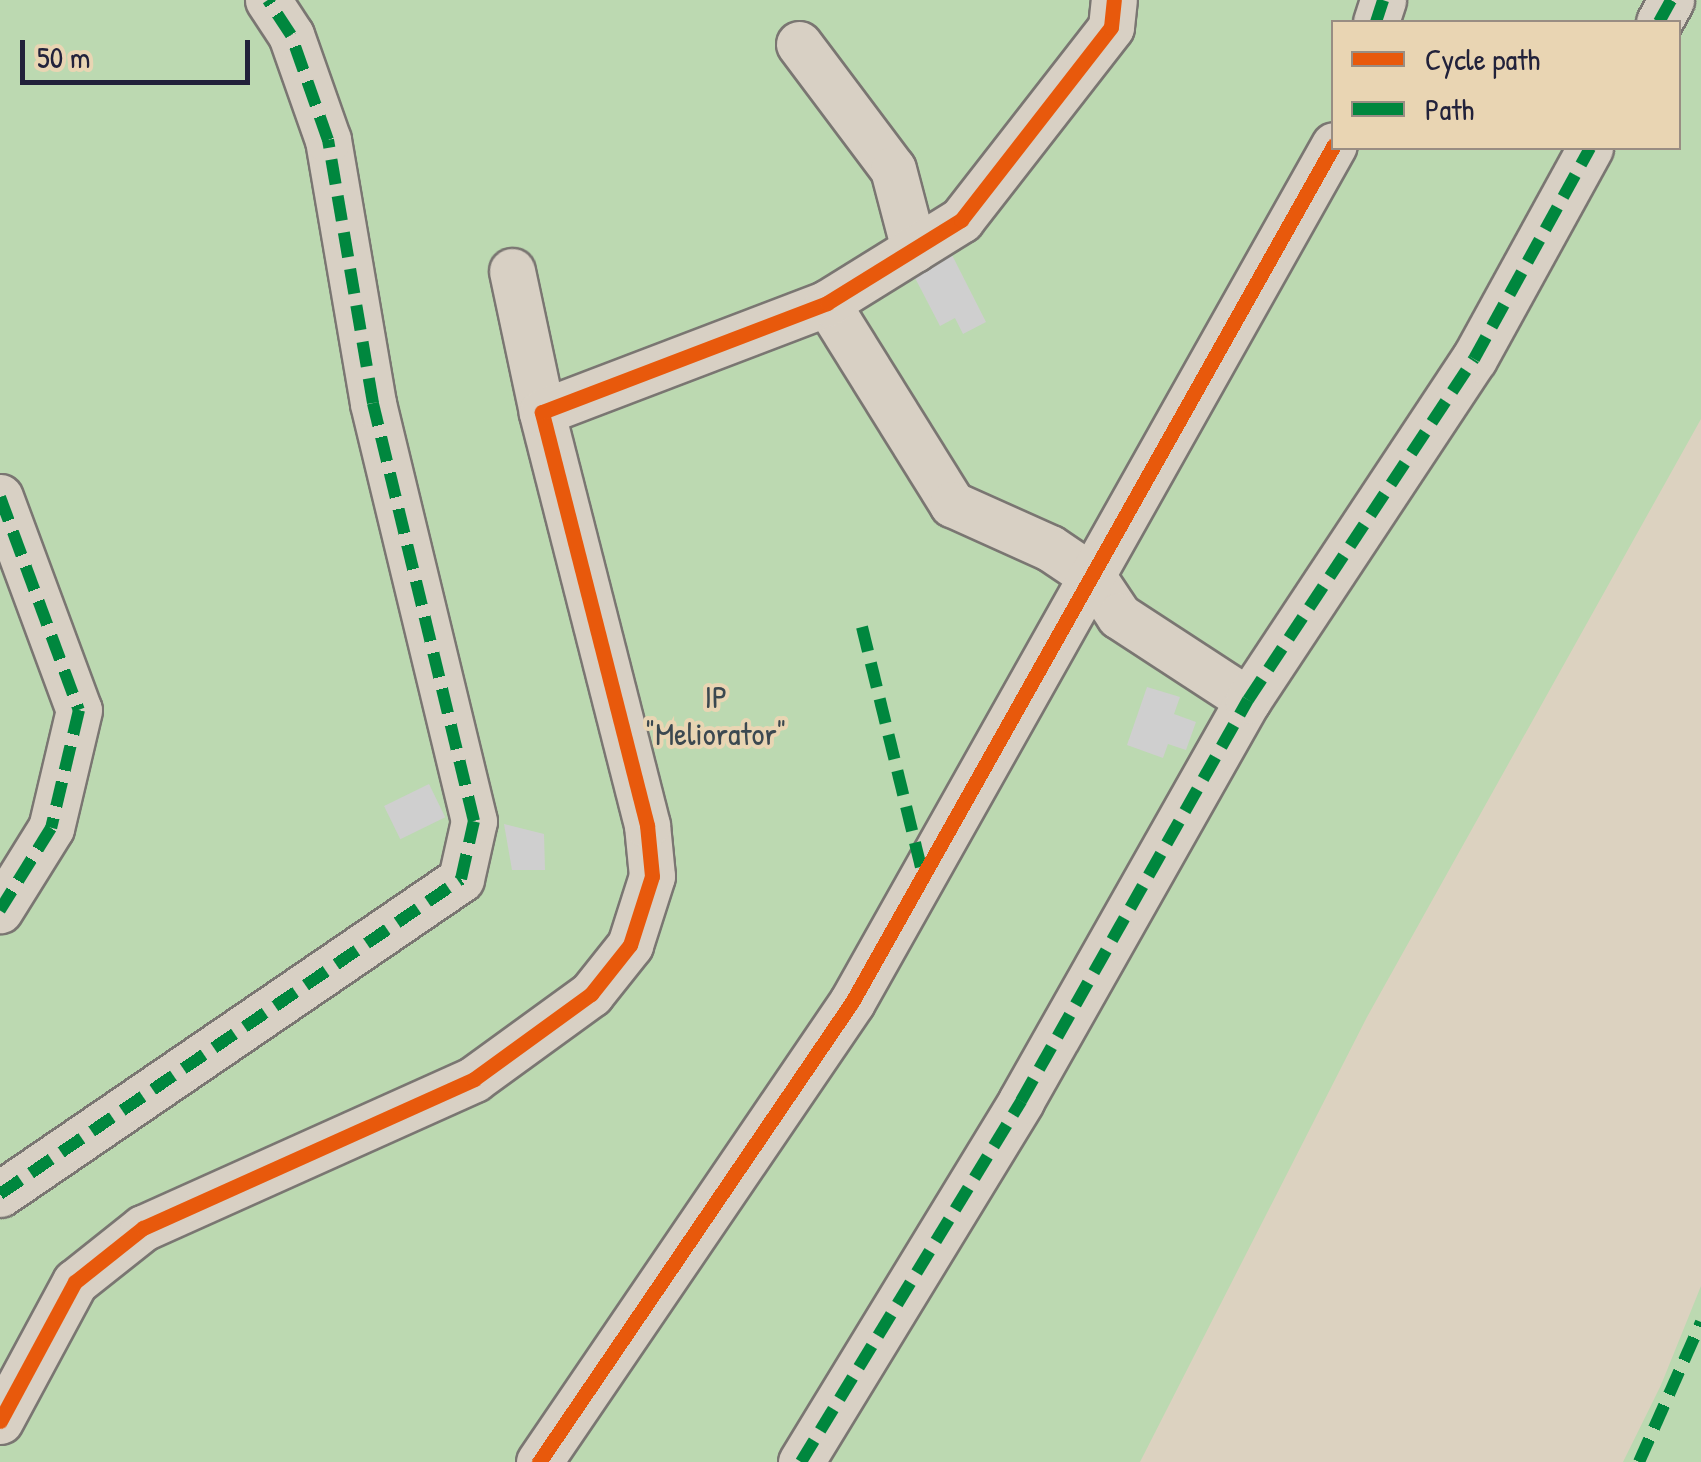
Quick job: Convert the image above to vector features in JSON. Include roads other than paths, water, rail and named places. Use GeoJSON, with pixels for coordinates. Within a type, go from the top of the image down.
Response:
{"type":"FeatureCollection","features":[{"type":"Feature","properties":{"kind":"street"},"geometry":{"type":"LineString","coordinates":[[0,1194],[461,879],[474,821],[374,403],[328,140],[291,35],[268,0]]}},
{"type":"Feature","properties":{"kind":"street"},"geometry":{"type":"LineString","coordinates":[[542,412],[827,303],[961,220],[1111,27],[1114,0]]}},
{"type":"Feature","properties":{"kind":"street"},"geometry":{"type":"LineString","coordinates":[[799,44],[893,170],[914,249]]}},
{"type":"Feature","properties":{"kind":"street"},"geometry":{"type":"LineString","coordinates":[[539,1462],[852,1002],[1331,150]]}},
{"type":"Feature","properties":{"kind":"street"},"geometry":{"type":"LineString","coordinates":[[800,1462],[1021,1101],[1248,700],[1474,359],[1589,150]]}},
{"type":"Feature","properties":{"kind":"street"},"geometry":{"type":"LineString","coordinates":[[0,1421],[75,1282],[143,1228],[474,1080],[591,994],[630,945],[652,876],[647,825],[542,412],[512,271]]}},
{"type":"Feature","properties":{"kind":"street"},"geometry":{"type":"LineString","coordinates":[[827,303],[952,504],[1094,577],[1119,616],[1248,700]]}},
{"type":"Feature","properties":{"kind":"street"},"geometry":{"type":"LineString","coordinates":[[0,498],[79,710],[51,828],[0,910]]}},
{"type":"Feature","properties":{"kind":"park label","name":"IP \"Meliorator\""},"geometry":{"type":"Point","coordinates":[716,716]}}]}
